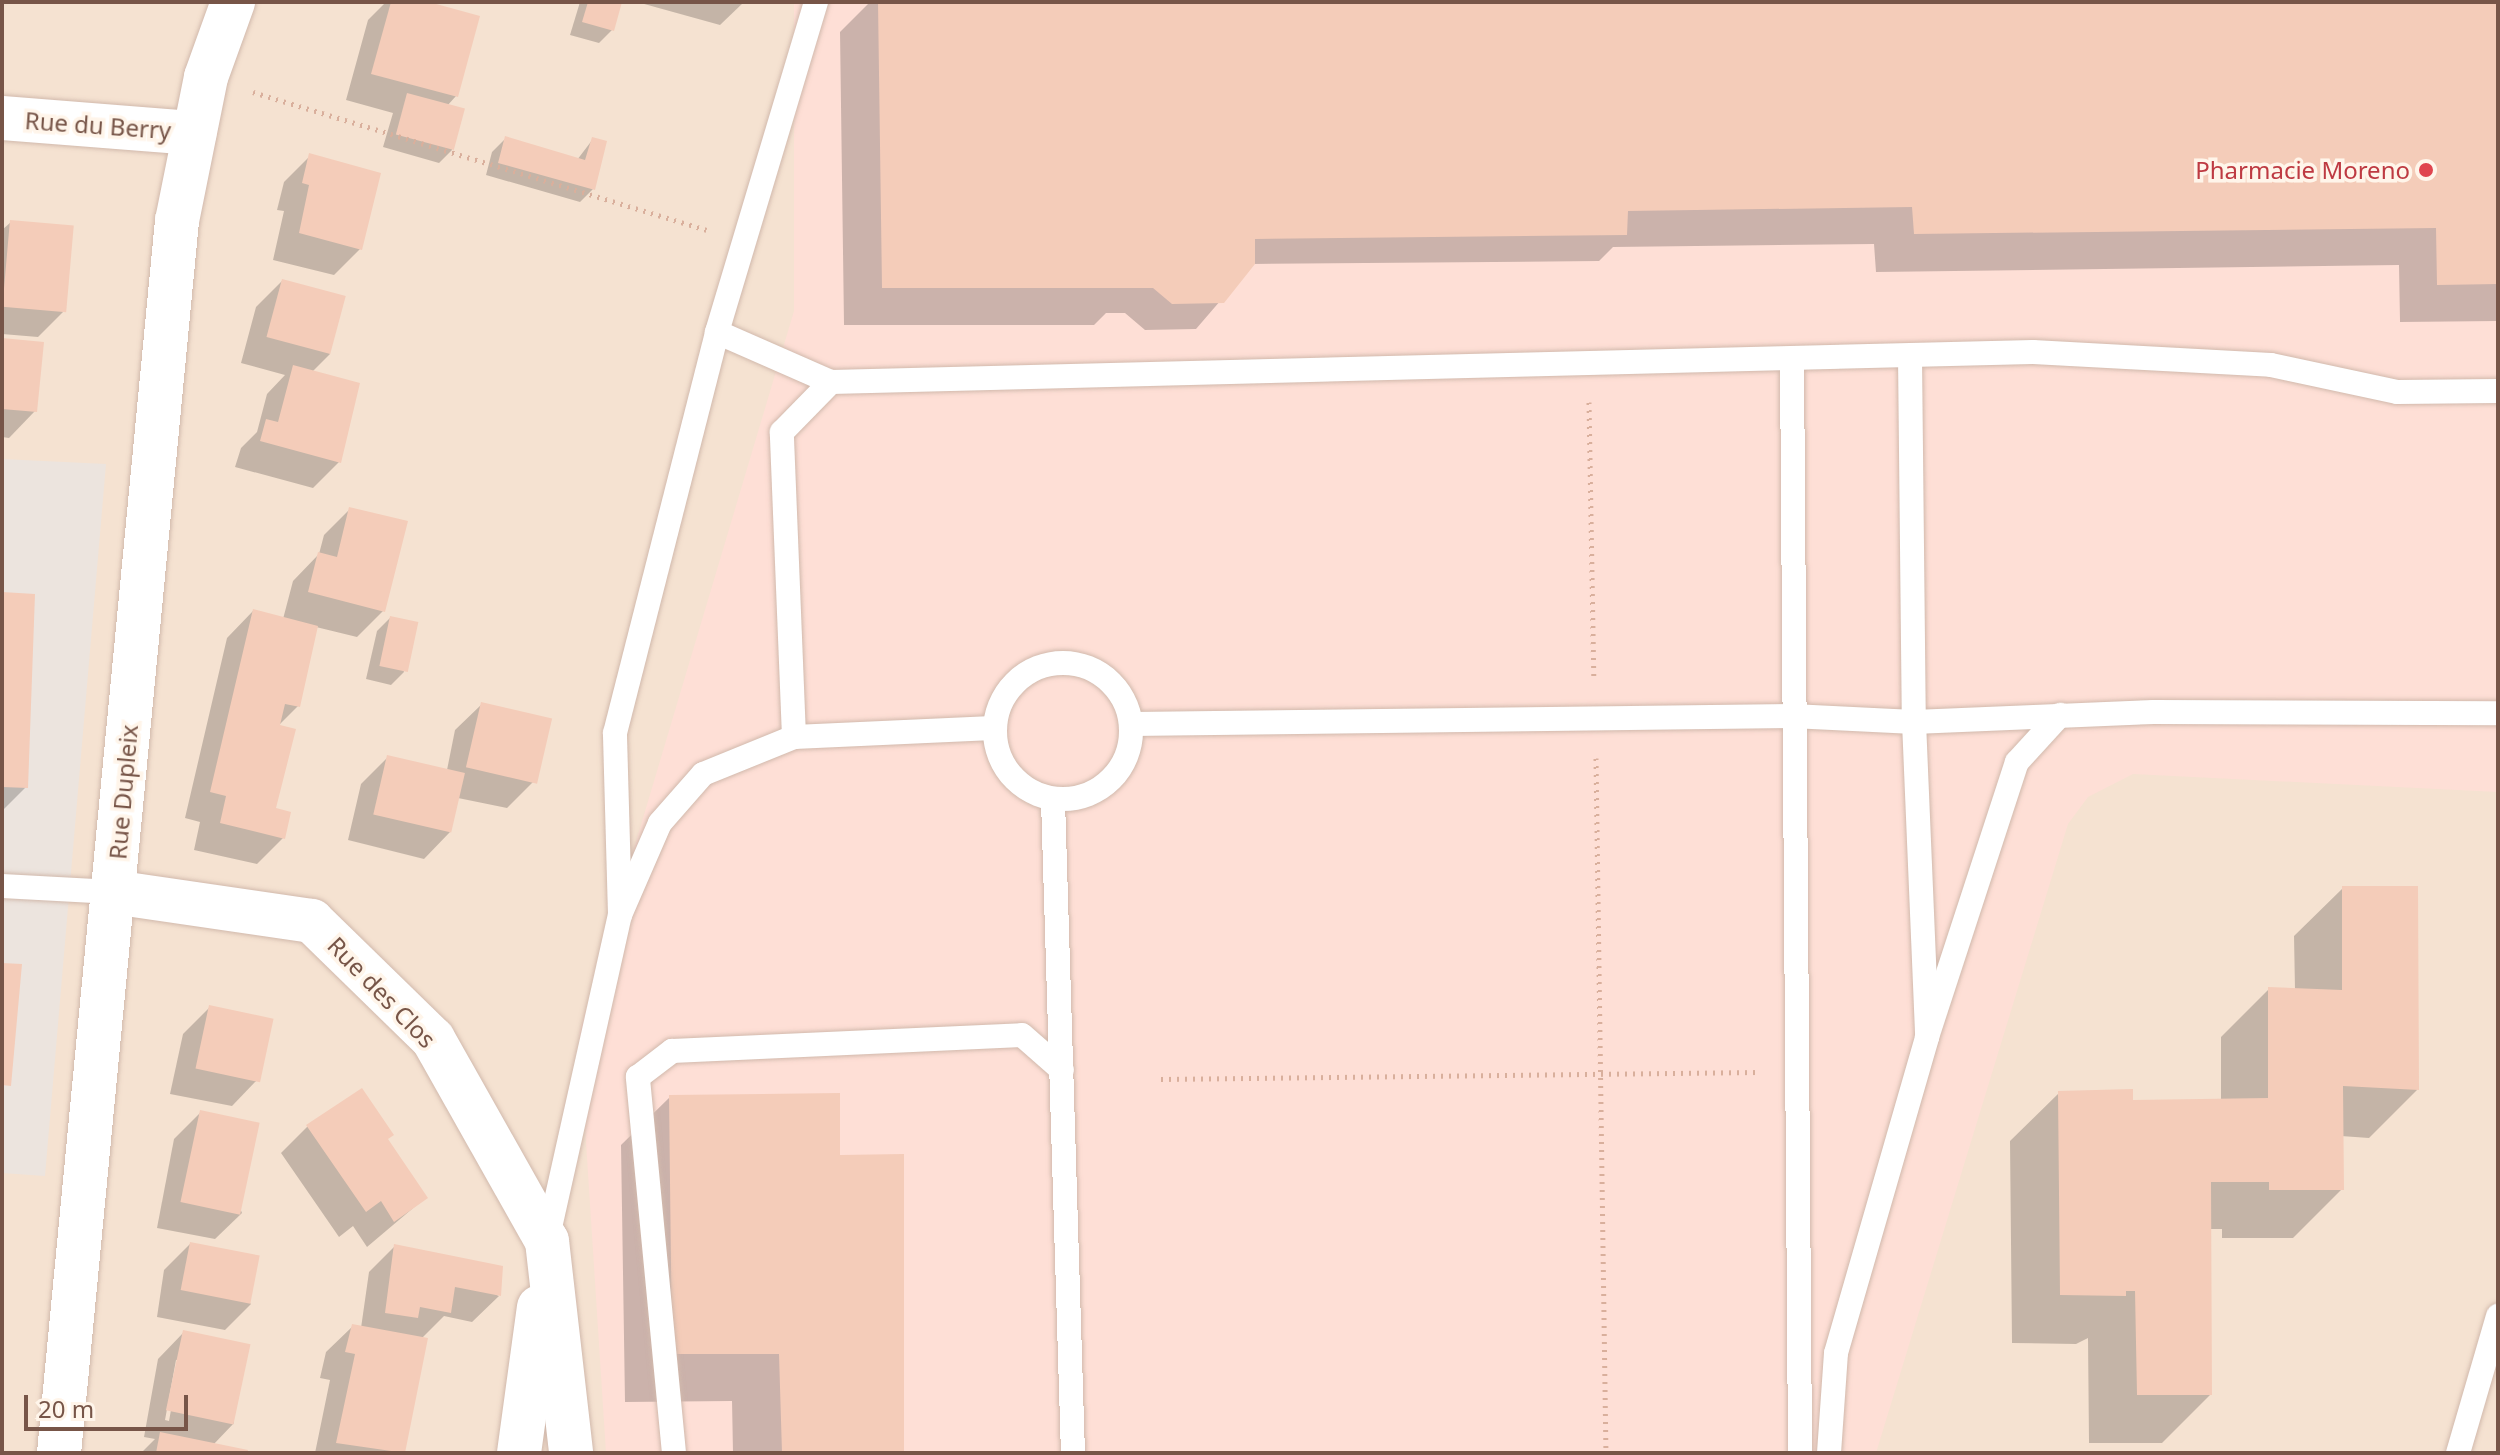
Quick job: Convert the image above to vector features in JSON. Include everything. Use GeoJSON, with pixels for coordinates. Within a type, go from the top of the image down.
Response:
{"type":"FeatureCollection","features":[{"type":"Feature","properties":{"kind":"street","name":"Rue Dupleix"},"geometry":{"type":"LineString","coordinates":[[59,1453],[177,221],[206,77],[233,2]]}},
{"type":"Feature","properties":{"kind":"street","name":"Rue du Berry"},"geometry":{"type":"LineString","coordinates":[[2,118],[194,133]]}},
{"type":"Feature","properties":{"kind":"street","name":"Rue des Clos"},"geometry":{"type":"LineString","coordinates":[[113,892],[312,921],[433,1039],[547,1241]]}},
{"type":"Feature","properties":{"kind":"street"},"geometry":{"type":"LineString","coordinates":[[519,1453],[547,1241]]}},
{"type":"Feature","properties":{"kind":"street"},"geometry":{"type":"LineString","coordinates":[[547,1241],[571,1453]]}},
{"type":"Feature","properties":{"kind":"lane"},"geometry":{"type":"LineString","coordinates":[[620,915],[615,733],[717,332],[816,2]]}},
{"type":"Feature","properties":{"kind":"lane"},"geometry":{"type":"LineString","coordinates":[[717,332],[831,382],[2033,352],[2271,365],[2397,392],[2498,391]]}},
{"type":"Feature","properties":{"kind":"lane"},"geometry":{"type":"LineString","coordinates":[[1910,356],[1914,722],[1927,1037]]}},
{"type":"Feature","properties":{"kind":"lane"},"geometry":{"type":"LineString","coordinates":[[1792,359],[1792,716],[1800,1453]]}},
{"type":"Feature","properties":{"kind":"lane"},"geometry":{"type":"LineString","coordinates":[[794,737],[782,432],[831,382]]}},
{"type":"Feature","properties":{"kind":"lane"},"geometry":{"type":"LineString","coordinates":[[1072,663],[1111,681],[1132,724],[1124,763],[1110,782],[1078,799],[1053,800],[1026,790],[1008,774],[996,753],[993,728],[1002,697],[1017,679],[1048,664],[1072,663]]}},
{"type":"Feature","properties":{"kind":"lane"},"geometry":{"type":"LineString","coordinates":[[1132,724],[1792,716],[1914,722],[2060,715],[2498,713]]}},
{"type":"Feature","properties":{"kind":"lane"},"geometry":{"type":"LineString","coordinates":[[1829,1453],[1836,1353],[1927,1037],[2017,762],[2060,715]]}},
{"type":"Feature","properties":{"kind":"lane"},"geometry":{"type":"LineString","coordinates":[[547,1241],[620,915],[660,823],[703,774],[794,737],[993,728]]}},
{"type":"Feature","properties":{"kind":"lane"},"geometry":{"type":"LineString","coordinates":[[1053,800],[1073,1453]]}},
{"type":"Feature","properties":{"kind":"lane"},"geometry":{"type":"LineString","coordinates":[[2,886],[113,892]]}},
{"type":"Feature","properties":{"kind":"lane"},"geometry":{"type":"LineString","coordinates":[[674,1453],[638,1077],[672,1051],[1022,1035],[1062,1070]]}},
{"type":"Feature","properties":{"kind":"lane"},"geometry":{"type":"LineString","coordinates":[[2458,1453],[2498,1316]]}},
{"type":"Feature","properties":{"kind":"path"},"geometry":{"type":"LineString","coordinates":[[206,77],[744,242]]}},
{"type":"Feature","properties":{"kind":"path"},"geometry":{"type":"LineString","coordinates":[[1588,363],[1606,1453]]}},
{"type":"Feature","properties":{"kind":"path"},"geometry":{"type":"LineString","coordinates":[[1161,1079],[1796,1071]]}},
{"type":"Feature","properties":{"kind":"shaded area"},"geometry":{"type":"Polygon","coordinates":[[[2,2],[2498,2],[2498,1453],[2,1453],[2,2]]]}},
{"type":"Feature","properties":{"kind":"shaded area"},"geometry":{"type":"Polygon","coordinates":[[[794,2],[2498,2],[2498,792],[2133,774],[2088,797],[2068,824],[1876,1453],[606,1453],[579,1033],[794,311],[794,2]]]}},
{"type":"Feature","properties":{"kind":"shaded area"},"geometry":{"type":"Polygon","coordinates":[[[2,459],[106,464],[45,1176],[2,1173],[2,459]]]}},
{"type":"Feature","properties":{"kind":"building"},"geometry":{"type":"Polygon","coordinates":[[[391,2],[429,2],[480,16],[458,97],[371,74],[391,2]]]}},
{"type":"Feature","properties":{"kind":"building"},"geometry":{"type":"Polygon","coordinates":[[[588,2],[622,2],[614,31],[582,22],[588,2]]]}},
{"type":"Feature","properties":{"kind":"building"},"geometry":{"type":"Polygon","coordinates":[[[878,2],[2498,2],[2498,284],[2437,285],[2436,228],[1914,234],[1912,207],[1628,211],[1627,235],[1255,239],[1255,264],[1224,303],[1172,304],[1153,288],[882,288],[878,2]]]}},
{"type":"Feature","properties":{"kind":"building"},"geometry":{"type":"Polygon","coordinates":[[[407,93],[465,109],[454,150],[396,135],[407,93]]]}},
{"type":"Feature","properties":{"kind":"building"},"geometry":{"type":"Polygon","coordinates":[[[505,136],[585,160],[592,137],[607,141],[595,190],[498,163],[505,136]]]}},
{"type":"Feature","properties":{"kind":"building"},"geometry":{"type":"Polygon","coordinates":[[[309,153],[381,173],[362,250],[299,233],[309,185],[302,183],[309,153]]]}},
{"type":"Feature","properties":{"kind":"building"},"geometry":{"type":"Polygon","coordinates":[[[10,220],[74,226],[66,312],[2,307],[10,220]]]}},
{"type":"Feature","properties":{"kind":"building"},"geometry":{"type":"Polygon","coordinates":[[[282,279],[346,296],[330,354],[266,337],[282,279]]]}},
{"type":"Feature","properties":{"kind":"building"},"geometry":{"type":"Polygon","coordinates":[[[2,338],[44,342],[37,412],[2,409],[2,338]]]}},
{"type":"Feature","properties":{"kind":"building"},"geometry":{"type":"Polygon","coordinates":[[[293,365],[360,383],[341,463],[260,441],[266,419],[278,422],[293,365]]]}},
{"type":"Feature","properties":{"kind":"building"},"geometry":{"type":"Polygon","coordinates":[[[349,507],[408,521],[385,612],[308,592],[318,552],[337,557],[349,507]]]}},
{"type":"Feature","properties":{"kind":"building"},"geometry":{"type":"Polygon","coordinates":[[[2,592],[35,594],[28,788],[2,787],[2,592]]]}},
{"type":"Feature","properties":{"kind":"building"},"geometry":{"type":"Polygon","coordinates":[[[253,609],[318,626],[300,707],[285,704],[280,725],[296,729],[276,808],[291,812],[285,839],[220,823],[226,796],[210,792],[253,609]]]}},
{"type":"Feature","properties":{"kind":"building"},"geometry":{"type":"Polygon","coordinates":[[[390,616],[418,622],[408,672],[379,666],[390,616]]]}},
{"type":"Feature","properties":{"kind":"building"},"geometry":{"type":"Polygon","coordinates":[[[481,702],[552,718],[537,784],[466,767],[481,702]]]}},
{"type":"Feature","properties":{"kind":"building"},"geometry":{"type":"Polygon","coordinates":[[[387,755],[465,773],[451,832],[373,814],[387,755]]]}},
{"type":"Feature","properties":{"kind":"building"},"geometry":{"type":"Polygon","coordinates":[[[2342,886],[2418,886],[2419,1090],[2343,1086],[2344,1190],[2269,1190],[2269,1182],[2211,1182],[2212,1395],[2137,1395],[2135,1291],[2126,1291],[2126,1296],[2060,1295],[2058,1091],[2133,1089],[2133,1100],[2268,1098],[2268,987],[2342,990],[2342,886]]]}},
{"type":"Feature","properties":{"kind":"building"},"geometry":{"type":"Polygon","coordinates":[[[2,963],[22,964],[11,1086],[2,1085],[2,963]]]}},
{"type":"Feature","properties":{"kind":"building"},"geometry":{"type":"Polygon","coordinates":[[[209,1005],[274,1019],[260,1082],[195,1069],[209,1005]]]}},
{"type":"Feature","properties":{"kind":"building"},"geometry":{"type":"Polygon","coordinates":[[[362,1088],[394,1135],[388,1139],[428,1198],[394,1222],[381,1201],[366,1212],[306,1125],[362,1088]]]}},
{"type":"Feature","properties":{"kind":"building"},"geometry":{"type":"Polygon","coordinates":[[[840,1093],[840,1155],[904,1154],[904,1453],[782,1453],[779,1354],[672,1354],[669,1095],[840,1093]]]}},
{"type":"Feature","properties":{"kind":"building"},"geometry":{"type":"Polygon","coordinates":[[[200,1110],[260,1123],[240,1215],[180,1202],[200,1110]]]}},
{"type":"Feature","properties":{"kind":"building"},"geometry":{"type":"Polygon","coordinates":[[[190,1242],[260,1256],[250,1304],[181,1290],[190,1242]]]}},
{"type":"Feature","properties":{"kind":"building"},"geometry":{"type":"Polygon","coordinates":[[[394,1244],[503,1266],[501,1296],[455,1287],[451,1313],[420,1307],[418,1318],[385,1313],[394,1244]]]}},
{"type":"Feature","properties":{"kind":"building"},"geometry":{"type":"Polygon","coordinates":[[[352,1324],[428,1338],[405,1453],[336,1443],[355,1354],[345,1352],[352,1324]]]}},
{"type":"Feature","properties":{"kind":"building"},"geometry":{"type":"Polygon","coordinates":[[[183,1330],[250,1344],[233,1425],[166,1410],[183,1330]]]}},
{"type":"Feature","properties":{"kind":"building"},"geometry":{"type":"Polygon","coordinates":[[[160,1432],[248,1450],[247,1453],[156,1453],[160,1432]]]}},
{"type":"Feature","properties":{"kind":"place","name":"Pharmacie Moreno"},"geometry":{"type":"Point","coordinates":[2426,170]}}]}
